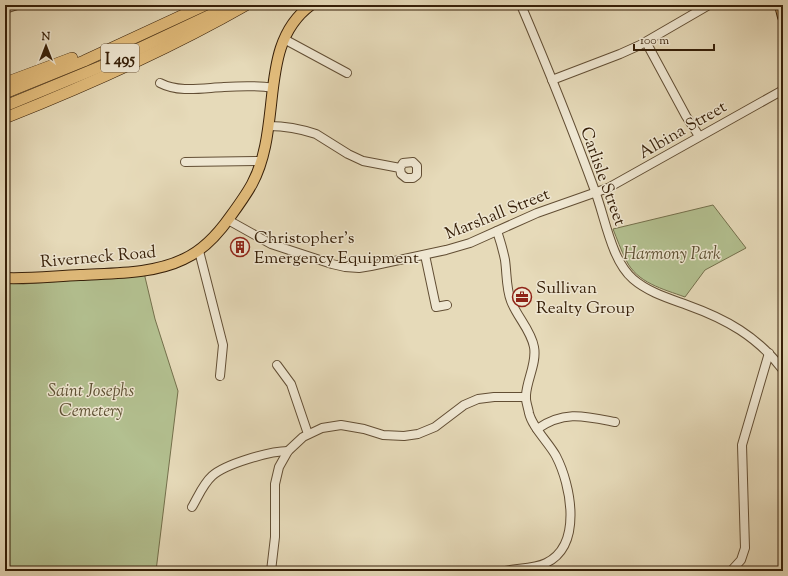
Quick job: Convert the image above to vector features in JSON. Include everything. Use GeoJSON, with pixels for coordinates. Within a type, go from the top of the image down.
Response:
{"type":"FeatureCollection","features":[{"type":"Feature","properties":{"kind":"highway","name":"I 495"},"geometry":{"type":"LineString","coordinates":[[5,93],[84,61],[205,5]]}},
{"type":"Feature","properties":{"kind":"highway","name":"I 495"},"geometry":{"type":"LineString","coordinates":[[5,106],[102,66],[232,5]]}},
{"type":"Feature","properties":{"kind":"highway"},"geometry":{"type":"LineString","coordinates":[[5,118],[82,87],[152,55],[204,29],[246,5]]}},
{"type":"Feature","properties":{"kind":"highway"},"geometry":{"type":"LineString","coordinates":[[5,83],[166,24]]}},
{"type":"Feature","properties":{"kind":"main road","name":"Riverneck Road"},"geometry":{"type":"LineString","coordinates":[[5,278],[40,278],[143,271],[175,263],[199,251],[216,235],[228,220],[253,183],[261,161],[269,126],[276,65],[284,39],[296,20],[311,5]]}},
{"type":"Feature","properties":{"kind":"main road"},"geometry":{"type":"LineString","coordinates":[[780,5],[783,17]]}},
{"type":"Feature","properties":{"kind":"street"},"geometry":{"type":"LineString","coordinates":[[5,9],[17,5]]}},
{"type":"Feature","properties":{"kind":"street","name":"Carlisle Street"},"geometry":{"type":"LineString","coordinates":[[521,5],[596,192],[616,254],[623,268],[632,278],[652,291],[726,321],[751,337],[769,353],[783,370]]}},
{"type":"Feature","properties":{"kind":"street"},"geometry":{"type":"LineString","coordinates":[[552,80],[620,54],[646,42],[709,5]]}},
{"type":"Feature","properties":{"kind":"street"},"geometry":{"type":"LineString","coordinates":[[284,39],[347,72]]}},
{"type":"Feature","properties":{"kind":"street"},"geometry":{"type":"LineString","coordinates":[[646,42],[681,107],[699,136]]}},
{"type":"Feature","properties":{"kind":"street"},"geometry":{"type":"LineString","coordinates":[[160,83],[179,89],[252,86],[273,88]]}},
{"type":"Feature","properties":{"kind":"street","name":"Albina Street"},"geometry":{"type":"LineString","coordinates":[[596,192],[608,188],[783,90]]}},
{"type":"Feature","properties":{"kind":"street"},"geometry":{"type":"LineString","coordinates":[[269,126],[309,132],[363,161],[400,168]]}},
{"type":"Feature","properties":{"kind":"street"},"geometry":{"type":"LineString","coordinates":[[185,162],[261,161]]}},
{"type":"Feature","properties":{"kind":"street","name":"Marshall Street"},"geometry":{"type":"LineString","coordinates":[[228,220],[256,237],[278,247],[345,267],[358,268],[459,247],[550,208],[596,192]]}},
{"type":"Feature","properties":{"kind":"street"},"geometry":{"type":"LineString","coordinates":[[496,230],[505,260],[507,289],[516,314],[528,332],[534,347],[533,363],[526,396],[529,416],[556,456],[569,498],[571,519],[568,537],[559,554],[546,563],[504,571]]}},
{"type":"Feature","properties":{"kind":"street"},"geometry":{"type":"LineString","coordinates":[[199,251],[223,345],[224,352],[220,376]]}},
{"type":"Feature","properties":{"kind":"street"},"geometry":{"type":"LineString","coordinates":[[425,255],[436,307],[447,305]]}},
{"type":"Feature","properties":{"kind":"street"},"geometry":{"type":"LineString","coordinates":[[731,571],[741,560],[745,548],[742,445],[769,353]]}},
{"type":"Feature","properties":{"kind":"street"},"geometry":{"type":"LineString","coordinates":[[277,365],[291,384],[308,434]]}},
{"type":"Feature","properties":{"kind":"street"},"geometry":{"type":"LineString","coordinates":[[271,571],[275,537],[275,484],[279,467],[288,451],[303,437],[322,428],[342,425],[364,429],[383,435],[404,436],[418,434],[435,427],[464,405],[478,399],[526,396]]}},
{"type":"Feature","properties":{"kind":"street"},"geometry":{"type":"LineString","coordinates":[[537,429],[549,421],[568,416],[586,416],[615,422]]}},
{"type":"Feature","properties":{"kind":"street"},"geometry":{"type":"LineString","coordinates":[[192,507],[212,476],[221,469],[264,454],[277,451],[288,451]]}},
{"type":"Feature","properties":{"kind":"green space","name":"Harmony Park"},"geometry":{"type":"Polygon","coordinates":[[[713,205],[746,248],[705,270],[685,297],[651,284],[644,280],[631,268],[624,256],[613,229],[713,205]]]}},
{"type":"Feature","properties":{"kind":"green space","name":"Saint Josephs Cemetery"},"geometry":{"type":"Polygon","coordinates":[[[145,275],[155,319],[178,391],[156,571],[5,571],[5,283],[23,284],[145,275]]]}},
{"type":"Feature","properties":{"kind":"place","name":"Christopher's Emergency Equipment"},"geometry":{"type":"Point","coordinates":[240,247]}},
{"type":"Feature","properties":{"kind":"place","name":"Sullivan Realty Group"},"geometry":{"type":"Point","coordinates":[522,297]}}]}
